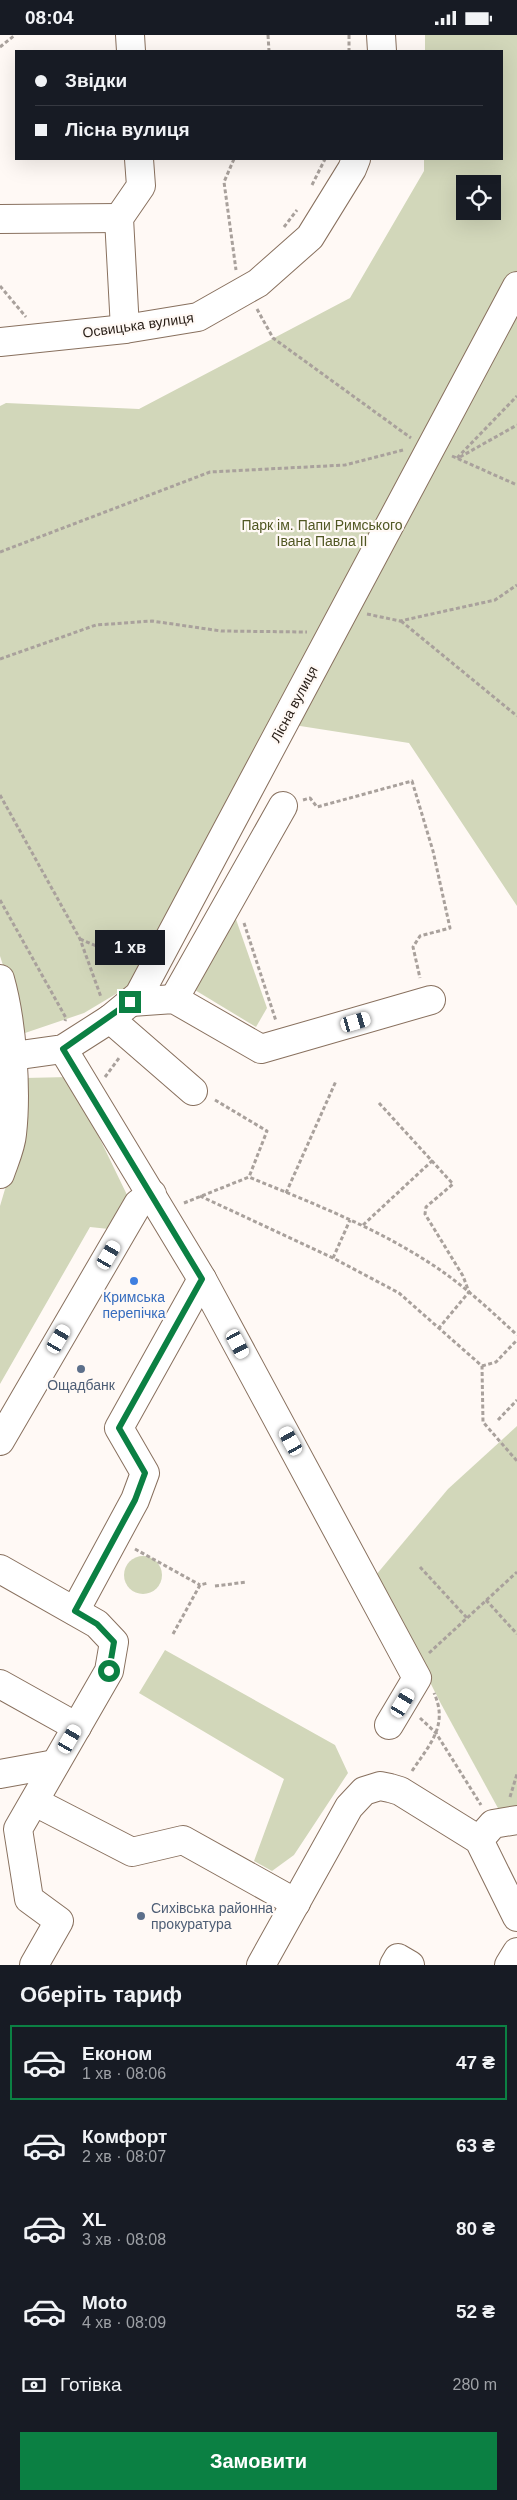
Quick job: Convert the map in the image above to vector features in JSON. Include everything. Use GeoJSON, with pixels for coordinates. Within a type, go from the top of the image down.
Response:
{"type":"FeatureCollection","features":[{"type":"Feature","properties":{"kind":"street"},"geometry":{"type":"LineString","coordinates":[[130,35],[131,50]]}},
{"type":"Feature","properties":{"kind":"street"},"geometry":{"type":"LineString","coordinates":[[381,35],[382,50]]}},
{"type":"Feature","properties":{"kind":"street"},"geometry":{"type":"LineString","coordinates":[[125,329],[119,218],[141,186],[139,160]]}},
{"type":"Feature","properties":{"kind":"street","name":"Освицька вулиця"},"geometry":{"type":"LineString","coordinates":[[0,342],[125,329],[198,317],[245,280],[258,283],[310,237],[356,160]]}},
{"type":"Feature","properties":{"kind":"street"},"geometry":{"type":"LineString","coordinates":[[0,219],[119,218]]}},
{"type":"Feature","properties":{"kind":"street","name":"Лісна вулиця"},"geometry":{"type":"LineString","coordinates":[[13,1056],[63,1049],[126,1005],[152,970],[332,632],[426,446],[517,286]]}},
{"type":"Feature","properties":{"kind":"street"},"geometry":{"type":"LineString","coordinates":[[174,999],[283,806]]}},
{"type":"Feature","properties":{"kind":"street"},"geometry":{"type":"LineString","coordinates":[[0,979],[13,1056],[12,1135],[0,1175]]}},
{"type":"Feature","properties":{"kind":"street"},"geometry":{"type":"LineString","coordinates":[[126,1005],[174,999],[261,1049],[426,991]]}},
{"type":"Feature","properties":{"kind":"street"},"geometry":{"type":"LineString","coordinates":[[126,1005],[204,1096]]}},
{"type":"Feature","properties":{"kind":"street"},"geometry":{"type":"LineString","coordinates":[[63,1049],[202,1279],[417,1678],[396,1714]]}},
{"type":"Feature","properties":{"kind":"street"},"geometry":{"type":"LineString","coordinates":[[0,1441],[138,1204],[157,1203]]}},
{"type":"Feature","properties":{"kind":"street"},"geometry":{"type":"LineString","coordinates":[[75,1611],[135,1500],[145,1473],[119,1428],[202,1279]]}},
{"type":"Feature","properties":{"kind":"street"},"geometry":{"type":"LineString","coordinates":[[0,1569],[97,1624],[114,1642],[109,1671],[18,1829],[30,1899],[59,1921],[34,1965]]}},
{"type":"Feature","properties":{"kind":"street"},"geometry":{"type":"LineString","coordinates":[[0,1684],[77,1727]]}},
{"type":"Feature","properties":{"kind":"street"},"geometry":{"type":"LineString","coordinates":[[0,1774],[55,1765]]}},
{"type":"Feature","properties":{"kind":"street"},"geometry":{"type":"LineString","coordinates":[[262,1965],[356,1797],[372,1787],[380,1786],[400,1791],[496,1828],[517,1917]]}},
{"type":"Feature","properties":{"kind":"street"},"geometry":{"type":"LineString","coordinates":[[35,1802],[132,1852],[183,1840],[296,1903]]}},
{"type":"Feature","properties":{"kind":"street"},"geometry":{"type":"LineString","coordinates":[[509,1965],[517,1952]]}},
{"type":"Feature","properties":{"kind":"street"},"geometry":{"type":"LineString","coordinates":[[394,1965],[398,1958],[410,1965]]}},
{"type":"Feature","properties":{"kind":"path"},"geometry":{"type":"LineString","coordinates":[[0,47],[15,35]]}},
{"type":"Feature","properties":{"kind":"path"},"geometry":{"type":"LineString","coordinates":[[268,35],[269,50]]}},
{"type":"Feature","properties":{"kind":"path"},"geometry":{"type":"LineString","coordinates":[[349,35],[350,50]]}},
{"type":"Feature","properties":{"kind":"path"},"geometry":{"type":"LineString","coordinates":[[234,160],[224,182],[237,273],[245,280],[273,338],[426,446]]}},
{"type":"Feature","properties":{"kind":"path"},"geometry":{"type":"LineString","coordinates":[[311,189],[325,160]]}},
{"type":"Feature","properties":{"kind":"path"},"geometry":{"type":"LineString","coordinates":[[279,234],[302,204]]}},
{"type":"Feature","properties":{"kind":"path"},"geometry":{"type":"LineString","coordinates":[[0,286],[26,317]]}},
{"type":"Feature","properties":{"kind":"path"},"geometry":{"type":"LineString","coordinates":[[457,458],[517,396]]}},
{"type":"Feature","properties":{"kind":"path"},"geometry":{"type":"LineString","coordinates":[[457,458],[517,425]]}},
{"type":"Feature","properties":{"kind":"path"},"geometry":{"type":"LineString","coordinates":[[0,552],[210,472],[345,465],[426,446]]}},
{"type":"Feature","properties":{"kind":"path"},"geometry":{"type":"LineString","coordinates":[[457,458],[517,485]]}},
{"type":"Feature","properties":{"kind":"path"},"geometry":{"type":"LineString","coordinates":[[359,612],[400,621],[495,600],[517,585]]}},
{"type":"Feature","properties":{"kind":"path"},"geometry":{"type":"LineString","coordinates":[[0,659],[96,625],[152,621],[221,631],[332,632]]}},
{"type":"Feature","properties":{"kind":"path"},"geometry":{"type":"LineString","coordinates":[[400,621],[517,717]]}},
{"type":"Feature","properties":{"kind":"path"},"geometry":{"type":"LineString","coordinates":[[283,806],[310,798],[317,807],[412,781],[433,851],[450,928],[420,936],[413,947],[426,991]]}},
{"type":"Feature","properties":{"kind":"path"},"geometry":{"type":"LineString","coordinates":[[0,795],[80,939],[126,1005]]}},
{"type":"Feature","properties":{"kind":"path"},"geometry":{"type":"LineString","coordinates":[[234,893],[277,1022]]}},
{"type":"Feature","properties":{"kind":"path"},"geometry":{"type":"LineString","coordinates":[[0,900],[66,1018],[63,1049]]}},
{"type":"Feature","properties":{"kind":"path"},"geometry":{"type":"LineString","coordinates":[[80,939],[152,970]]}},
{"type":"Feature","properties":{"kind":"path"},"geometry":{"type":"LineString","coordinates":[[92,1096],[122,1053]]}},
{"type":"Feature","properties":{"kind":"path"},"geometry":{"type":"LineString","coordinates":[[286,1193],[336,1081]]}},
{"type":"Feature","properties":{"kind":"path"},"geometry":{"type":"LineString","coordinates":[[204,1096],[267,1131],[249,1177]]}},
{"type":"Feature","properties":{"kind":"path"},"geometry":{"type":"LineString","coordinates":[[379,1103],[453,1184],[426,1207],[425,1214],[463,1276],[469,1292]]}},
{"type":"Feature","properties":{"kind":"path"},"geometry":{"type":"LineString","coordinates":[[363,1225],[433,1160]]}},
{"type":"Feature","properties":{"kind":"path"},"geometry":{"type":"LineString","coordinates":[[157,1203],[200,1196],[249,1177],[363,1225],[425,1260],[469,1292],[517,1335]]}},
{"type":"Feature","properties":{"kind":"path"},"geometry":{"type":"LineString","coordinates":[[200,1196],[333,1258],[399,1293],[482,1366],[482,1422],[517,1461]]}},
{"type":"Feature","properties":{"kind":"path"},"geometry":{"type":"LineString","coordinates":[[333,1258],[350,1220]]}},
{"type":"Feature","properties":{"kind":"path"},"geometry":{"type":"LineString","coordinates":[[439,1328],[469,1292]]}},
{"type":"Feature","properties":{"kind":"path"},"geometry":{"type":"LineString","coordinates":[[482,1366],[496,1362],[517,1340]]}},
{"type":"Feature","properties":{"kind":"path"},"geometry":{"type":"LineString","coordinates":[[498,1420],[517,1400]]}},
{"type":"Feature","properties":{"kind":"path"},"geometry":{"type":"LineString","coordinates":[[114,1537],[200,1585],[208,1583]]}},
{"type":"Feature","properties":{"kind":"path"},"geometry":{"type":"LineString","coordinates":[[420,1567],[466,1618]]}},
{"type":"Feature","properties":{"kind":"path"},"geometry":{"type":"LineString","coordinates":[[426,1655],[517,1572]]}},
{"type":"Feature","properties":{"kind":"path"},"geometry":{"type":"LineString","coordinates":[[215,1586],[247,1582]]}},
{"type":"Feature","properties":{"kind":"path"},"geometry":{"type":"LineString","coordinates":[[173,1634],[200,1585]]}},
{"type":"Feature","properties":{"kind":"path"},"geometry":{"type":"LineString","coordinates":[[486,1600],[517,1634]]}},
{"type":"Feature","properties":{"kind":"path"},"geometry":{"type":"LineString","coordinates":[[400,1791],[436,1733],[441,1716],[432,1689]]}},
{"type":"Feature","properties":{"kind":"path"},"geometry":{"type":"LineString","coordinates":[[396,1714],[436,1733],[496,1828]]}},
{"type":"Feature","properties":{"kind":"green space","name":"Парк ім. Папи Римського Івана Павла ІІ"},"geometry":{"type":"Polygon","coordinates":[[[425,35],[517,35],[517,906],[409,743],[281,723],[146,976],[84,1013],[25,1033],[0,956],[0,406],[6,403],[139,409],[350,298],[424,171],[424,160],[503,160],[503,50],[425,50],[425,35]]]}},
{"type":"Feature","properties":{"kind":"green space"},"geometry":{"type":"Polygon","coordinates":[[[231,905],[267,1008],[256,1027],[185,984],[231,905]]]}},
{"type":"Feature","properties":{"kind":"green space"},"geometry":{"type":"Polygon","coordinates":[[[70,1077],[128,1197],[109,1229],[90,1227],[0,1384],[0,1206],[8,1179],[24,1078],[70,1077]]]}},
{"type":"Feature","properties":{"kind":"green space"},"geometry":{"type":"Polygon","coordinates":[[[517,1426],[517,1808],[499,1810],[440,1702],[376,1575],[448,1489],[517,1426]]]}},
{"type":"Feature","properties":{"kind":"green space"},"geometry":{"type":"Polygon","coordinates":[[[143,1556],[156,1562],[162,1575],[156,1588],[143,1594],[130,1588],[124,1575],[130,1562],[143,1556]]]}},
{"type":"Feature","properties":{"kind":"green space"},"geometry":{"type":"Polygon","coordinates":[[[165,1650],[335,1745],[348,1773],[294,1855],[272,1871],[254,1861],[284,1779],[139,1693],[165,1650]]]}},
{"type":"Feature","properties":{"kind":"place","name":"Кримська перепічка"},"geometry":{"type":"Point","coordinates":[134,1281]}},
{"type":"Feature","properties":{"kind":"place","name":"Ощадбанк"},"geometry":{"type":"Point","coordinates":[81,1369]}},
{"type":"Feature","properties":{"kind":"place","name":"Сихівська районна прокуратура"},"geometry":{"type":"Point","coordinates":[141,1916]}},
{"type":"Feature","properties":{"kind":"route"},"geometry":{"type":"LineString","coordinates":[[109,1671],[114,1642],[97,1624],[75,1611],[135,1500],[145,1473],[119,1428],[202,1279],[63,1049],[110,1019],[130,1002]]}}]}
